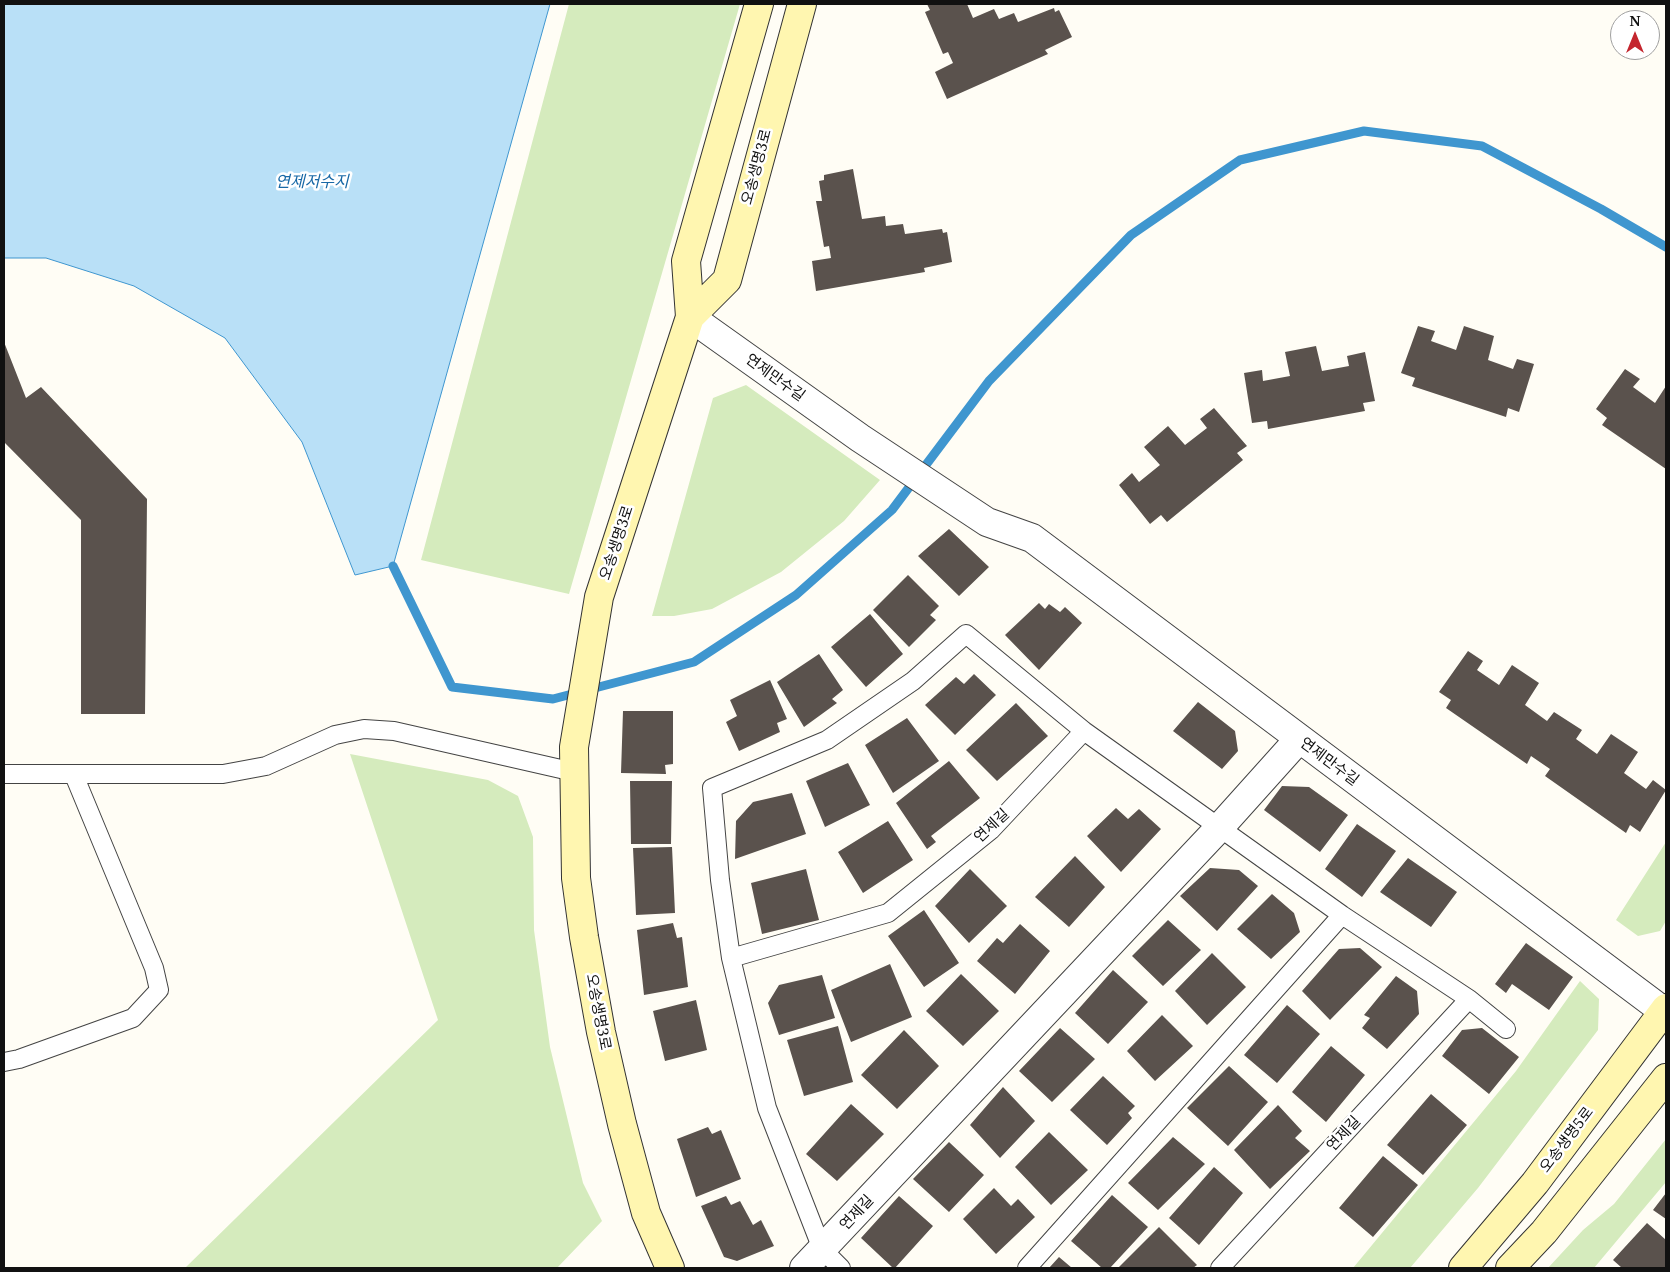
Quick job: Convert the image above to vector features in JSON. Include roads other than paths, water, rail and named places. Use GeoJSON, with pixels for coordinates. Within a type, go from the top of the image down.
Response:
{"type":"FeatureCollection","features":[{"type":"Feature","properties":{"kind":"street","name":"오송생명3로"},"geometry":{"type":"LineString","coordinates":[[670,1268],[646,1213],[622,1124],[601,1032],[584,937],[576,878],[574,760],[599,598],[690,317],[686,260],[759,4]]}},
{"type":"Feature","properties":{"kind":"street","name":"오송생명3로"},"geometry":{"type":"LineString","coordinates":[[690,317],[727,280],[802,4]]}},
{"type":"Feature","properties":{"kind":"street","name":"연제만수길"},"geometry":{"type":"LineString","coordinates":[[690,317],[860,438],[987,522],[1032,538],[1666,1011]]}},
{"type":"Feature","properties":{"kind":"street","name":"연제길"},"geometry":{"type":"LineString","coordinates":[[813,1259],[1220,827],[1299,739]]}},
{"type":"Feature","properties":{"kind":"street","name":"오송생명5로"},"geometry":{"type":"LineString","coordinates":[[1463,1268],[1535,1183],[1666,1011]]}},
{"type":"Feature","properties":{"kind":"street"},"geometry":{"type":"LineString","coordinates":[[1510,1268],[1544,1232],[1666,1078]]}},
{"type":"Feature","properties":{"kind":"lane"},"geometry":{"type":"LineString","coordinates":[[841,1268],[813,1259],[767,1108],[731,958],[720,880],[712,788],[827,740],[914,681],[966,634],[1084,731],[1342,915],[1470,999],[1506,1029]]}},
{"type":"Feature","properties":{"kind":"lane"},"geometry":{"type":"LineString","coordinates":[[4,774],[223,774],[266,766],[335,736],[364,729],[394,731],[574,760]]}},
{"type":"Feature","properties":{"kind":"lane","name":"연제길"},"geometry":{"type":"LineString","coordinates":[[731,958],[888,913],[990,830],[1084,731]]}},
{"type":"Feature","properties":{"kind":"lane"},"geometry":{"type":"LineString","coordinates":[[4,1062],[19,1059],[133,1018],[159,990],[154,968],[74,775]]}},
{"type":"Feature","properties":{"kind":"lane"},"geometry":{"type":"LineString","coordinates":[[1027,1268],[1342,915]]}},
{"type":"Feature","properties":{"kind":"lane","name":"연제길"},"geometry":{"type":"LineString","coordinates":[[1220,1268],[1470,999]]}},
{"type":"Feature","properties":{"kind":"water","name":"연제저수지"},"geometry":{"type":"Polygon","coordinates":[[[4,4],[550,4],[393,566],[355,575],[302,442],[225,338],[134,286],[46,258],[4,258],[4,4]]]}},
{"type":"Feature","properties":{"kind":"waterway"},"geometry":{"type":"LineString","coordinates":[[393,566],[452,687],[553,699],[694,662],[796,595],[892,510],[989,381],[1131,235],[1240,160],[1364,131],[1482,146],[1601,209],[1666,247]]}}]}
